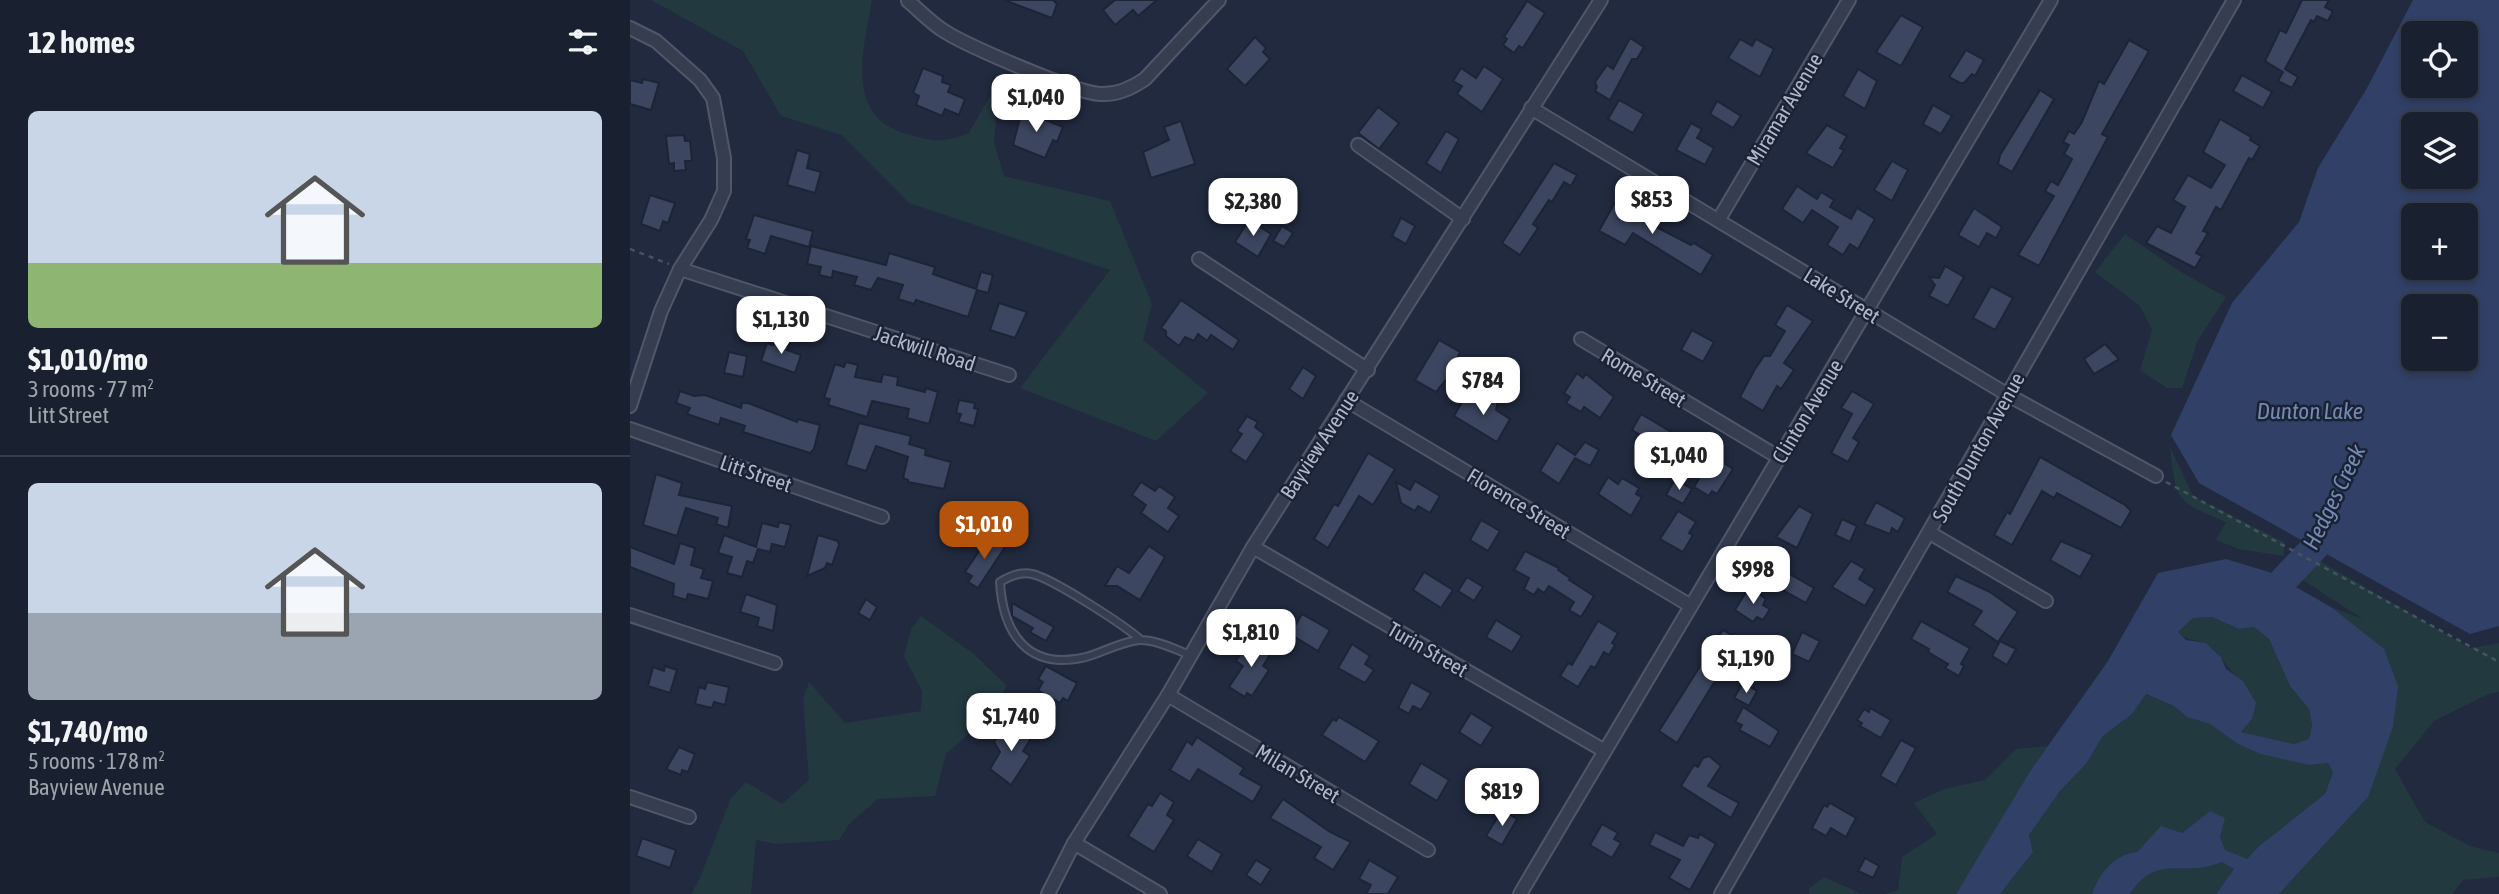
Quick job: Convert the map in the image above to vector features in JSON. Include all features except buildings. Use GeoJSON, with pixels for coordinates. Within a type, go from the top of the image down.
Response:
{"type":"FeatureCollection","features":[{"type":"Feature","properties":{"kind":"street"},"geometry":{"type":"LineString","coordinates":[[908,1],[940,29],[965,42],[1078,88],[1100,94],[1133,87],[1145,79],[1219,0]]}},
{"type":"Feature","properties":{"kind":"street","name":"Bayview Avenue"},"geometry":{"type":"LineString","coordinates":[[1048,894],[1074,843],[1168,695],[1253,547],[1601,0]]}},
{"type":"Feature","properties":{"kind":"street","name":"Miramar Avenue"},"geometry":{"type":"LineString","coordinates":[[1719,219],[1849,0]]}},
{"type":"Feature","properties":{"kind":"street","name":"Clinton Avenue"},"geometry":{"type":"LineString","coordinates":[[1520,894],[1603,750],[1868,312],[2051,0]]}},
{"type":"Feature","properties":{"kind":"street","name":"South Dunton Avenue"},"geometry":{"type":"LineString","coordinates":[[1721,894],[2234,0]]}},
{"type":"Feature","properties":{"kind":"street"},"geometry":{"type":"LineString","coordinates":[[630,27],[656,41],[700,80],[713,98],[724,158],[724,191],[711,220],[680,268],[661,311],[630,406]]}},
{"type":"Feature","properties":{"kind":"street","name":"Lake Street"},"geometry":{"type":"LineString","coordinates":[[1531,108],[2008,395],[2156,476]]}},
{"type":"Feature","properties":{"kind":"street"},"geometry":{"type":"LineString","coordinates":[[1358,145],[1463,219]]}},
{"type":"Feature","properties":{"kind":"street"},"geometry":{"type":"LineString","coordinates":[[1199,259],[1368,370]]}},
{"type":"Feature","properties":{"kind":"street","name":"Jackwill Road"},"geometry":{"type":"LineString","coordinates":[[680,268],[1009,375]]}},
{"type":"Feature","properties":{"kind":"street","name":"Rome Street"},"geometry":{"type":"LineString","coordinates":[[1581,339],[1778,457]]}},
{"type":"Feature","properties":{"kind":"street","name":"Florence Street"},"geometry":{"type":"LineString","coordinates":[[1346,400],[1691,606]]}},
{"type":"Feature","properties":{"kind":"street","name":"Litt Street"},"geometry":{"type":"LineString","coordinates":[[630,429],[882,517]]}},
{"type":"Feature","properties":{"kind":"street"},"geometry":{"type":"LineString","coordinates":[[1930,533],[2046,601]]}},
{"type":"Feature","properties":{"kind":"street","name":"Turin Street"},"geometry":{"type":"LineString","coordinates":[[1253,547],[1603,750]]}},
{"type":"Feature","properties":{"kind":"street"},"geometry":{"type":"LineString","coordinates":[[630,615],[775,663]]}},
{"type":"Feature","properties":{"kind":"street","name":"Milan Street"},"geometry":{"type":"LineString","coordinates":[[1168,695],[1428,850]]}},
{"type":"Feature","properties":{"kind":"street"},"geometry":{"type":"LineString","coordinates":[[630,797],[689,817]]}},
{"type":"Feature","properties":{"kind":"street"},"geometry":{"type":"LineString","coordinates":[[1074,843],[1160,894]]}},
{"type":"Feature","properties":{"kind":"lane"},"geometry":{"type":"LineString","coordinates":[[1141,640],[1074,659],[1025,649],[1007,622],[1000,582],[1013,575],[1032,573],[1141,640],[1191,655]]}},
{"type":"Feature","properties":{"kind":"path"},"geometry":{"type":"LineString","coordinates":[[630,249],[680,268]]}},
{"type":"Feature","properties":{"kind":"path"},"geometry":{"type":"LineString","coordinates":[[2156,476],[2499,662]]}},
{"type":"Feature","properties":{"kind":"shaded area"},"geometry":{"type":"Polygon","coordinates":[[[651,0],[872,0],[863,59],[862,79],[866,97],[873,113],[887,125],[925,139],[945,140],[969,133],[999,80],[994,143],[1004,176],[1110,201],[1152,304],[1143,340],[1208,393],[1156,441],[1020,388],[1110,270],[909,203],[842,135],[781,116],[743,51],[651,0]]]}},
{"type":"Feature","properties":{"kind":"shaded area"},"geometry":{"type":"Polygon","coordinates":[[[2125,234],[2181,272],[2226,297],[2198,340],[2182,388],[2167,388],[2140,370],[2152,330],[2140,306],[2095,272],[2125,234]]]}},
{"type":"Feature","properties":{"kind":"shaded area"},"geometry":{"type":"Polygon","coordinates":[[[2170,447],[2193,496],[2284,542],[2284,556],[2239,549],[2216,540],[2226,522],[2187,504],[2181,497],[2174,479],[2170,447]]]}},
{"type":"Feature","properties":{"kind":"shaded area"},"geometry":{"type":"Polygon","coordinates":[[[2315,558],[2470,648],[2499,643],[2499,692],[2489,694],[2434,721],[2395,769],[2425,822],[2470,846],[2499,853],[2499,877],[2463,880],[2452,894],[2279,894],[2368,797],[2383,649],[2331,607],[2363,619],[2295,575],[2315,558]]]}},
{"type":"Feature","properties":{"kind":"shaded area"},"geometry":{"type":"Polygon","coordinates":[[[921,616],[974,654],[1007,686],[988,717],[946,754],[935,796],[878,799],[850,823],[839,840],[777,844],[756,840],[751,894],[691,894],[700,878],[731,798],[746,782],[782,804],[809,780],[803,699],[809,682],[845,723],[921,711],[922,691],[904,656],[911,629],[921,616]]]}},
{"type":"Feature","properties":{"kind":"shaded area"},"geometry":{"type":"Polygon","coordinates":[[[2212,617],[2239,629],[2254,627],[2269,639],[2290,686],[2309,709],[2312,725],[2309,739],[2294,744],[2241,732],[2252,719],[2243,681],[2208,645],[2177,632],[2193,618],[2212,617]]]}},
{"type":"Feature","properties":{"kind":"shaded area"},"geometry":{"type":"Polygon","coordinates":[[[2145,694],[2174,706],[2187,717],[2210,724],[2238,744],[2309,765],[2328,763],[2333,771],[2325,794],[2259,846],[2247,860],[2225,850],[2210,811],[2182,833],[2161,827],[2137,852],[2115,861],[2099,880],[2092,894],[2000,894],[2033,852],[2029,835],[2060,791],[2086,764],[2103,736],[2132,714],[2145,694]]]}},
{"type":"Feature","properties":{"kind":"shaded area"},"geometry":{"type":"Polygon","coordinates":[[[2048,746],[1956,894],[1884,894],[1898,890],[1902,857],[1937,834],[1914,803],[1944,789],[1985,780],[2016,749],[2048,746]]]}},
{"type":"Feature","properties":{"kind":"shaded area"},"geometry":{"type":"Polygon","coordinates":[[[2222,862],[2234,869],[2216,894],[2130,894],[2140,881],[2161,870],[2208,867],[2222,862]]]}},
{"type":"Feature","properties":{"kind":"shaded area"},"geometry":{"type":"Polygon","coordinates":[[[1824,877],[1862,894],[1809,894],[1809,889],[1824,877]]]}},
{"type":"Feature","properties":{"kind":"water","name":"Dunton Lake"},"geometry":{"type":"Polygon","coordinates":[[[2413,0],[2499,0],[2499,626],[2470,634],[2199,483],[2171,435],[2232,303],[2299,222],[2318,168],[2367,88],[2401,23],[2401,98],[2478,98],[2478,21],[2402,21],[2413,0]]]}},
{"type":"Feature","properties":{"kind":"water"},"geometry":{"type":"Polygon","coordinates":[[[2226,559],[2269,572],[2331,607],[2384,649],[2398,686],[2393,727],[2368,797],[2279,894],[2216,894],[2234,869],[2222,862],[2208,867],[2161,870],[2140,881],[2130,894],[2092,894],[2109,866],[2122,856],[2137,852],[2161,826],[2182,833],[2210,811],[2225,818],[2220,837],[2225,850],[2247,859],[2259,846],[2325,794],[2333,772],[2328,763],[2309,765],[2261,754],[2238,744],[2210,724],[2187,717],[2174,706],[2146,694],[2132,714],[2103,736],[2086,764],[2060,791],[2029,835],[2033,852],[2000,894],[1956,894],[2031,770],[2108,661],[2158,573],[2226,559]],[[2212,617],[2193,618],[2178,632],[2186,640],[2206,643],[2221,657],[2226,669],[2243,681],[2256,703],[2252,719],[2241,732],[2294,744],[2309,739],[2312,725],[2309,709],[2290,686],[2269,639],[2254,627],[2239,629],[2212,617]]]}},
{"type":"Feature","properties":{"kind":"waterway","name":"Hedges Creek"},"geometry":{"type":"LineString","coordinates":[[2258,607],[2315,547],[2329,513]]}}]}
